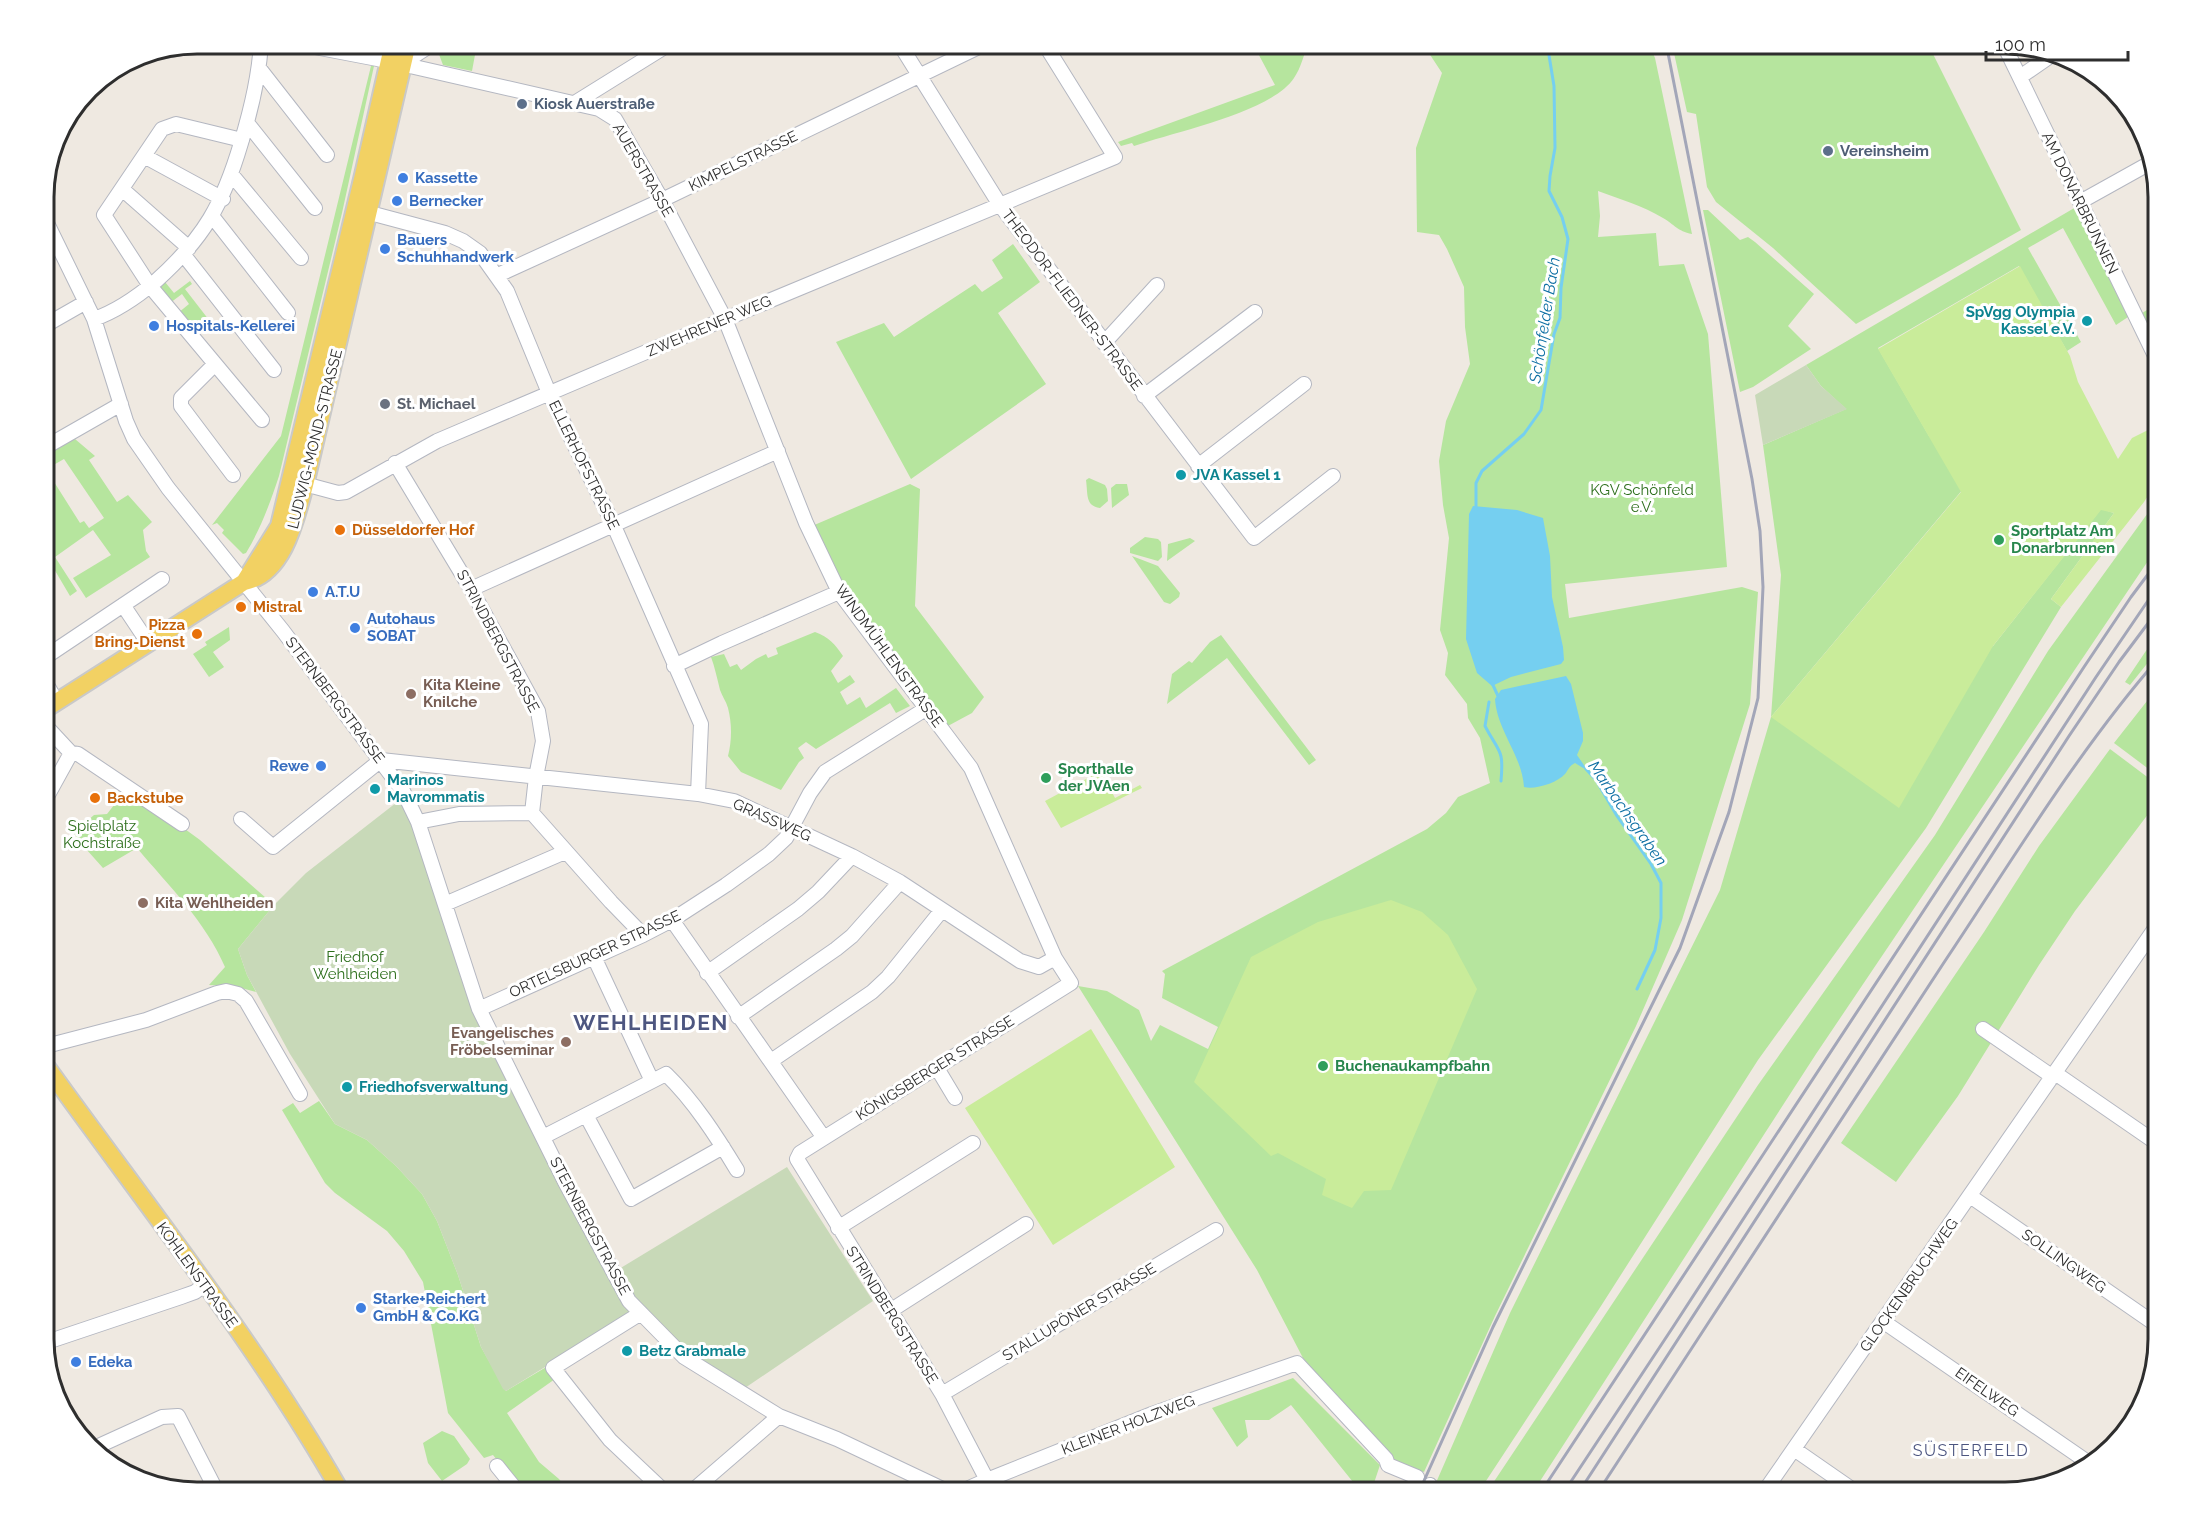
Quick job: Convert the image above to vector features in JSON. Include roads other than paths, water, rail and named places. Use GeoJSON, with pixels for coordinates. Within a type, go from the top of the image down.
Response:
{"type":"FeatureCollection","features":[{"type":"Feature","properties":{"kind":"main road","name":"LUDWIG-MOND-STRASSE"},"geometry":{"type":"LineString","coordinates":[[298,483],[370,213],[396,62],[395,54]]}},
{"type":"Feature","properties":{"kind":"main road","name":"LUDWIG-MOND-STRASSE"},"geometry":{"type":"LineString","coordinates":[[54,704],[244,582],[263,575],[288,541],[298,483],[396,62],[401,54]]}},
{"type":"Feature","properties":{"kind":"main road","name":"KOHLENSTRASSE"},"geometry":{"type":"LineString","coordinates":[[54,1076],[281,1394],[335,1482]]}},
{"type":"Feature","properties":{"kind":"street"},"geometry":{"type":"LineString","coordinates":[[93,319],[119,309],[150,286],[186,251],[212,216],[232,175],[248,124],[260,54]]}},
{"type":"Feature","properties":{"kind":"street","name":"AUERSTRASSE"},"geometry":{"type":"LineString","coordinates":[[351,54],[396,62],[599,109],[615,119],[662,200],[725,319]]}},
{"type":"Feature","properties":{"kind":"street"},"geometry":{"type":"LineString","coordinates":[[390,54],[396,62],[413,54]]}},
{"type":"Feature","properties":{"kind":"street"},"geometry":{"type":"LineString","coordinates":[[573,104],[655,54]]}},
{"type":"Feature","properties":{"kind":"street","name":"THEODOR-FLIEDNER-STRASSE"},"geometry":{"type":"LineString","coordinates":[[906,54],[1000,205],[1254,538],[1333,476]]}},
{"type":"Feature","properties":{"kind":"street","name":"KIMPELSTRASSE"},"geometry":{"type":"LineString","coordinates":[[498,275],[662,200],[966,54]]}},
{"type":"Feature","properties":{"kind":"street","name":"ZWEHRENER WEG"},"geometry":{"type":"LineString","coordinates":[[298,483],[338,493],[346,492],[437,441],[1115,157],[1050,54]]}},
{"type":"Feature","properties":{"kind":"street","name":"AM DONARBRUNNEN"},"geometry":{"type":"LineString","coordinates":[[2008,54],[2148,341]]}},
{"type":"Feature","properties":{"kind":"street"},"geometry":{"type":"LineString","coordinates":[[2020,77],[2044,60]]}},
{"type":"Feature","properties":{"kind":"street"},"geometry":{"type":"LineString","coordinates":[[259,68],[327,155]]}},
{"type":"Feature","properties":{"kind":"street"},"geometry":{"type":"LineString","coordinates":[[242,140],[176,124],[162,129],[104,215],[150,286],[262,420]]}},
{"type":"Feature","properties":{"kind":"street"},"geometry":{"type":"LineString","coordinates":[[248,124],[315,208]]}},
{"type":"Feature","properties":{"kind":"street"},"geometry":{"type":"LineString","coordinates":[[144,156],[222,199]]}},
{"type":"Feature","properties":{"kind":"street"},"geometry":{"type":"LineString","coordinates":[[2080,202],[2144,166]]}},
{"type":"Feature","properties":{"kind":"street"},"geometry":{"type":"LineString","coordinates":[[232,175],[301,258]]}},
{"type":"Feature","properties":{"kind":"street"},"geometry":{"type":"LineString","coordinates":[[122,189],[186,251],[274,370]]}},
{"type":"Feature","properties":{"kind":"street","name":"ELLERHOFSTRASSE"},"geometry":{"type":"LineString","coordinates":[[370,213],[445,233],[463,241],[480,253],[498,275],[514,304],[549,393],[614,526],[700,724],[698,794]]}},
{"type":"Feature","properties":{"kind":"street"},"geometry":{"type":"LineString","coordinates":[[212,216],[288,313]]}},
{"type":"Feature","properties":{"kind":"street","name":"STERNBERGSTRASSE"},"geometry":{"type":"LineString","coordinates":[[54,237],[93,319],[135,439],[168,488],[244,582],[381,760],[402,791],[418,822],[479,1009],[565,1182],[629,1301],[684,1357],[779,1416],[837,1439],[928,1482]]}},
{"type":"Feature","properties":{"kind":"street"},"geometry":{"type":"LineString","coordinates":[[1104,343],[1157,285]]}},
{"type":"Feature","properties":{"kind":"street"},"geometry":{"type":"LineString","coordinates":[[54,320],[86,302]]}},
{"type":"Feature","properties":{"kind":"street","name":"THEODOR-FLIEDNER-STRASSE"},"geometry":{"type":"LineString","coordinates":[[1144,396],[1255,312]]}},
{"type":"Feature","properties":{"kind":"street","name":"WINDMÜHLENSTRASSE"},"geometry":{"type":"LineString","coordinates":[[725,319],[806,523],[839,592],[971,768],[1055,958],[1071,983]]}},
{"type":"Feature","properties":{"kind":"street"},"geometry":{"type":"LineString","coordinates":[[214,364],[181,398],[181,406],[233,476]]}},
{"type":"Feature","properties":{"kind":"street"},"geometry":{"type":"LineString","coordinates":[[1198,466],[1304,384]]}},
{"type":"Feature","properties":{"kind":"street"},"geometry":{"type":"LineString","coordinates":[[54,442],[122,404]]}},
{"type":"Feature","properties":{"kind":"street"},"geometry":{"type":"LineString","coordinates":[[471,589],[778,451]]}},
{"type":"Feature","properties":{"kind":"street","name":"STRINDBERGSTRASSE"},"geometry":{"type":"LineString","coordinates":[[395,463],[471,589],[538,711],[543,741],[532,813]]}},
{"type":"Feature","properties":{"kind":"street"},"geometry":{"type":"LineString","coordinates":[[54,651],[162,579]]}},
{"type":"Feature","properties":{"kind":"street"},"geometry":{"type":"LineString","coordinates":[[675,666],[839,592]]}},
{"type":"Feature","properties":{"kind":"street"},"geometry":{"type":"LineString","coordinates":[[123,605],[149,644]]}},
{"type":"Feature","properties":{"kind":"street","name":"ORTELSBURGER STRASSE"},"geometry":{"type":"LineString","coordinates":[[479,1009],[672,920],[769,854],[786,838],[810,793],[825,772],[927,708]]}},
{"type":"Feature","properties":{"kind":"street"},"geometry":{"type":"LineString","coordinates":[[54,735],[70,753],[78,754],[182,824]]}},
{"type":"Feature","properties":{"kind":"street"},"geometry":{"type":"LineString","coordinates":[[54,783],[70,753]]}},
{"type":"Feature","properties":{"kind":"street"},"geometry":{"type":"LineString","coordinates":[[241,819],[273,847],[381,760]]}},
{"type":"Feature","properties":{"kind":"street","name":"GRASSWEG"},"geometry":{"type":"LineString","coordinates":[[381,760],[698,794],[734,801],[852,856],[900,882],[1020,962],[1039,967],[1055,958]]}},
{"type":"Feature","properties":{"kind":"street"},"geometry":{"type":"LineString","coordinates":[[418,822],[459,814],[532,813],[565,852],[643,935]]}},
{"type":"Feature","properties":{"kind":"street"},"geometry":{"type":"LineString","coordinates":[[445,904],[565,852]]}},
{"type":"Feature","properties":{"kind":"street"},"geometry":{"type":"LineString","coordinates":[[708,973],[798,909],[818,892],[852,856]]}},
{"type":"Feature","properties":{"kind":"street"},"geometry":{"type":"LineString","coordinates":[[738,1017],[852,936],[900,882]]}},
{"type":"Feature","properties":{"kind":"street"},"geometry":{"type":"LineString","coordinates":[[771,1061],[872,992],[888,977],[942,910]]}},
{"type":"Feature","properties":{"kind":"street"},"geometry":{"type":"LineString","coordinates":[[672,920],[824,1138]]}},
{"type":"Feature","properties":{"kind":"street","name":"GLOCKENBRUCHWEG"},"geometry":{"type":"LineString","coordinates":[[1771,1482],[2148,939]]}},
{"type":"Feature","properties":{"kind":"street"},"geometry":{"type":"LineString","coordinates":[[594,957],[652,1081]]}},
{"type":"Feature","properties":{"kind":"street","name":"KÖNIGSBERGER STRASSE"},"geometry":{"type":"LineString","coordinates":[[800,1153],[1071,983]]}},
{"type":"Feature","properties":{"kind":"street"},"geometry":{"type":"LineString","coordinates":[[54,1044],[146,1020],[226,991],[238,994],[246,1001],[300,1094]]}},
{"type":"Feature","properties":{"kind":"street"},"geometry":{"type":"LineString","coordinates":[[1983,1029],[2148,1137]]}},
{"type":"Feature","properties":{"kind":"street"},"geometry":{"type":"LineString","coordinates":[[937,1068],[955,1098]]}},
{"type":"Feature","properties":{"kind":"street"},"geometry":{"type":"LineString","coordinates":[[543,1137],[666,1074],[676,1083],[737,1170]]}},
{"type":"Feature","properties":{"kind":"street"},"geometry":{"type":"LineString","coordinates":[[586,1115],[631,1199],[723,1148]]}},
{"type":"Feature","properties":{"kind":"street"},"geometry":{"type":"LineString","coordinates":[[838,1228],[973,1143]]}},
{"type":"Feature","properties":{"kind":"street","name":"STRINDBERGSTRASSE"},"geometry":{"type":"LineString","coordinates":[[800,1153],[797,1159],[799,1164],[942,1395],[987,1480]]}},
{"type":"Feature","properties":{"kind":"street","name":"SOLLINGWEG"},"geometry":{"type":"LineString","coordinates":[[1970,1196],[2148,1319]]}},
{"type":"Feature","properties":{"kind":"street"},"geometry":{"type":"LineString","coordinates":[[890,1311],[1026,1224]]}},
{"type":"Feature","properties":{"kind":"street","name":"STALLUPÖNER STRASSE"},"geometry":{"type":"LineString","coordinates":[[942,1395],[1216,1230]]}},
{"type":"Feature","properties":{"kind":"street"},"geometry":{"type":"LineString","coordinates":[[54,1340],[182,1297],[195,1292],[204,1285]]}},
{"type":"Feature","properties":{"kind":"street"},"geometry":{"type":"LineString","coordinates":[[641,1313],[553,1368],[609,1440],[654,1482]]}},
{"type":"Feature","properties":{"kind":"street","name":"EIFELWEG"},"geometry":{"type":"LineString","coordinates":[[1884,1322],[2083,1459]]}},
{"type":"Feature","properties":{"kind":"street","name":"KLEINER HOLZWEG"},"geometry":{"type":"LineString","coordinates":[[982,1482],[1152,1414],[1297,1363],[1386,1459],[1388,1465],[1417,1477]]}},
{"type":"Feature","properties":{"kind":"street"},"geometry":{"type":"LineString","coordinates":[[101,1445],[162,1417],[178,1416],[213,1482]]}},
{"type":"Feature","properties":{"kind":"street"},"geometry":{"type":"LineString","coordinates":[[703,1482],[779,1416]]}},
{"type":"Feature","properties":{"kind":"street"},"geometry":{"type":"LineString","coordinates":[[1794,1449],[1842,1482]]}},
{"type":"Feature","properties":{"kind":"street"},"geometry":{"type":"LineString","coordinates":[[497,1466],[510,1482]]}},
{"type":"Feature","properties":{"kind":"water"},"geometry":{"type":"Polygon","coordinates":[[[1473,506],[1517,510],[1543,518],[1550,556],[1552,597],[1563,647],[1564,660],[1561,664],[1511,677],[1492,686],[1477,673],[1466,639],[1469,514],[1473,506]]]}},
{"type":"Feature","properties":{"kind":"water"},"geometry":{"type":"Polygon","coordinates":[[[1566,676],[1571,684],[1583,733],[1583,741],[1577,755],[1588,771],[1575,763],[1565,774],[1551,783],[1534,788],[1524,787],[1519,764],[1500,722],[1495,699],[1501,690],[1566,676]]]}},
{"type":"Feature","properties":{"kind":"waterway","name":"Schönfelder Bach"},"geometry":{"type":"LineString","coordinates":[[1476,509],[1476,483],[1482,471],[1524,434],[1541,410],[1554,334],[1560,318],[1561,288],[1568,239],[1562,217],[1549,191],[1555,148],[1554,86],[1549,54]]}},
{"type":"Feature","properties":{"kind":"waterway","name":"Marbachsgraben"},"geometry":{"type":"LineString","coordinates":[[1492,683],[1498,696]]}},
{"type":"Feature","properties":{"kind":"waterway"},"geometry":{"type":"LineString","coordinates":[[1489,702],[1485,726],[1501,756],[1501,781]]}},
{"type":"Feature","properties":{"kind":"waterway","name":"Marbachsgraben"},"geometry":{"type":"LineString","coordinates":[[1586,769],[1596,780],[1661,883],[1661,918],[1655,950],[1637,989]]}},
{"type":"Feature","properties":{"kind":"railway"},"geometry":{"type":"LineString","coordinates":[[1423,1482],[1493,1327],[1680,948],[1729,812],[1758,698],[1763,587],[1760,531],[1752,479],[1668,54]]}},
{"type":"Feature","properties":{"kind":"railway"},"geometry":{"type":"LineString","coordinates":[[1548,1482],[2084,667],[2148,574]]}},
{"type":"Feature","properties":{"kind":"railway"},"geometry":{"type":"LineString","coordinates":[[1571,1482],[2148,601]]}},
{"type":"Feature","properties":{"kind":"railway"},"geometry":{"type":"LineString","coordinates":[[1585,1482],[2069,736],[2148,623]]}},
{"type":"Feature","properties":{"kind":"railway"},"geometry":{"type":"LineString","coordinates":[[1605,1482],[2046,808],[2100,732],[2148,671]]}},
{"type":"Feature","properties":{"kind":"place","name":"Kiosk Auerstraße"},"geometry":{"type":"Point","coordinates":[522,104]}},
{"type":"Feature","properties":{"kind":"place","name":"Vereinsheim"},"geometry":{"type":"Point","coordinates":[1828,151]}},
{"type":"Feature","properties":{"kind":"place","name":"Kassette"},"geometry":{"type":"Point","coordinates":[403,178]}},
{"type":"Feature","properties":{"kind":"place","name":"Bernecker"},"geometry":{"type":"Point","coordinates":[397,201]}},
{"type":"Feature","properties":{"kind":"place","name":"Bauers Schuhhandwerk"},"geometry":{"type":"Point","coordinates":[385,249]}},
{"type":"Feature","properties":{"kind":"place","name":"SpVgg Olympia Kassel e.V."},"geometry":{"type":"Point","coordinates":[2087,321]}},
{"type":"Feature","properties":{"kind":"place","name":"Hospitals-Kellerei"},"geometry":{"type":"Point","coordinates":[154,326]}},
{"type":"Feature","properties":{"kind":"place","name":"St. Michael"},"geometry":{"type":"Point","coordinates":[385,404]}},
{"type":"Feature","properties":{"kind":"place","name":"JVA Kassel 1"},"geometry":{"type":"Point","coordinates":[1181,475]}},
{"type":"Feature","properties":{"kind":"place","name":"Düsseldorfer Hof"},"geometry":{"type":"Point","coordinates":[340,530]}},
{"type":"Feature","properties":{"kind":"place","name":"Sportplatz Am Donarbrunnen"},"geometry":{"type":"Point","coordinates":[1999,540]}},
{"type":"Feature","properties":{"kind":"place","name":"A.T.U"},"geometry":{"type":"Point","coordinates":[313,592]}},
{"type":"Feature","properties":{"kind":"place","name":"Mistral"},"geometry":{"type":"Point","coordinates":[241,607]}},
{"type":"Feature","properties":{"kind":"place","name":"Autohaus SOBAT"},"geometry":{"type":"Point","coordinates":[355,628]}},
{"type":"Feature","properties":{"kind":"place","name":"Pizza Bring-Dienst"},"geometry":{"type":"Point","coordinates":[197,634]}},
{"type":"Feature","properties":{"kind":"place","name":"Kita Kleine Knilche"},"geometry":{"type":"Point","coordinates":[411,694]}},
{"type":"Feature","properties":{"kind":"place","name":"Rewe"},"geometry":{"type":"Point","coordinates":[321,766]}},
{"type":"Feature","properties":{"kind":"place","name":"Sporthalle der JVAen"},"geometry":{"type":"Point","coordinates":[1046,778]}},
{"type":"Feature","properties":{"kind":"place","name":"Marinos Mavrommatis"},"geometry":{"type":"Point","coordinates":[375,789]}},
{"type":"Feature","properties":{"kind":"place","name":"Backstube"},"geometry":{"type":"Point","coordinates":[95,798]}},
{"type":"Feature","properties":{"kind":"place","name":"Kita Wehlheiden"},"geometry":{"type":"Point","coordinates":[143,903]}},
{"type":"Feature","properties":{"kind":"place","name":"Evangelisches Fröbelseminar"},"geometry":{"type":"Point","coordinates":[566,1042]}},
{"type":"Feature","properties":{"kind":"place","name":"Buchenaukampfbahn"},"geometry":{"type":"Point","coordinates":[1323,1066]}},
{"type":"Feature","properties":{"kind":"place","name":"Friedhofsverwaltung"},"geometry":{"type":"Point","coordinates":[347,1087]}},
{"type":"Feature","properties":{"kind":"place","name":"Starke+Reichert GmbH & Co.KG"},"geometry":{"type":"Point","coordinates":[361,1308]}},
{"type":"Feature","properties":{"kind":"place","name":"Betz Grabmale"},"geometry":{"type":"Point","coordinates":[627,1351]}},
{"type":"Feature","properties":{"kind":"place","name":"Edeka"},"geometry":{"type":"Point","coordinates":[76,1362]}},
{"type":"Feature","properties":{"kind":"district","name":"WEHLHEIDEN"},"geometry":{"type":"Point","coordinates":[651,1023]}},
{"type":"Feature","properties":{"kind":"district","name":"SÜSTERFELD"},"geometry":{"type":"Point","coordinates":[1971,1450]}},
{"type":"Feature","properties":{"kind":"park label","name":"KGV Schönfeld e.V."},"geometry":{"type":"Point","coordinates":[1642,498]}},
{"type":"Feature","properties":{"kind":"park label","name":"Spielplatz Kochstraße"},"geometry":{"type":"Point","coordinates":[102,834]}},
{"type":"Feature","properties":{"kind":"park label","name":"Friedhof Wehlheiden"},"geometry":{"type":"Point","coordinates":[355,966]}}]}
